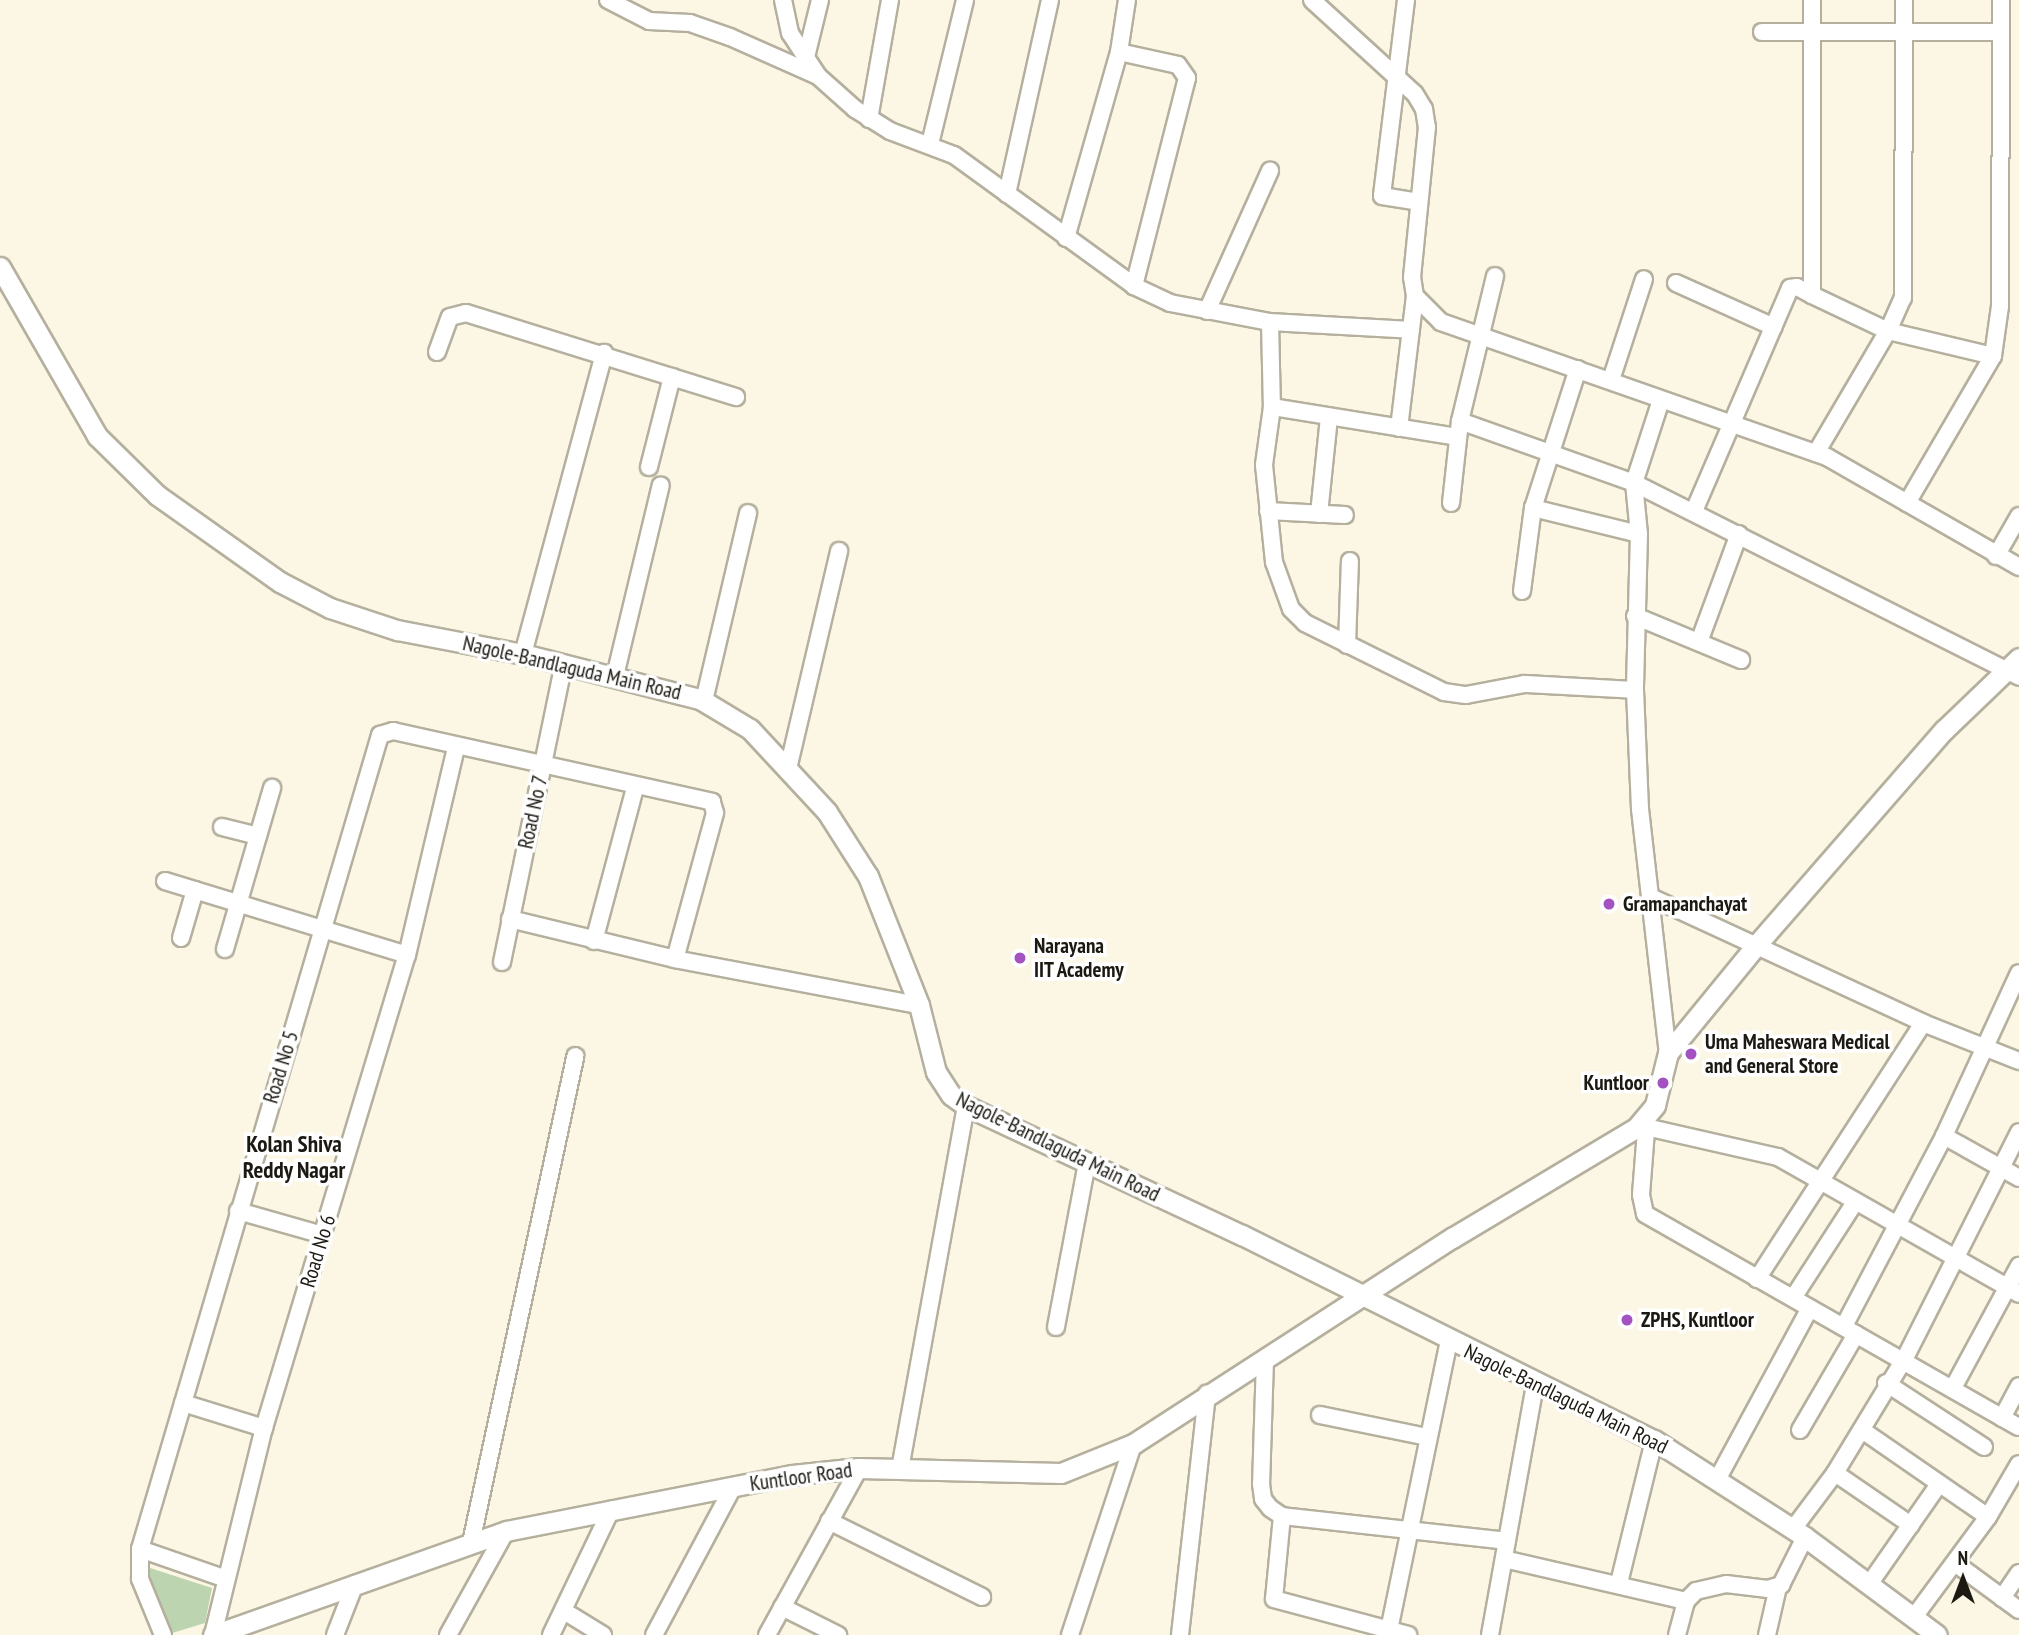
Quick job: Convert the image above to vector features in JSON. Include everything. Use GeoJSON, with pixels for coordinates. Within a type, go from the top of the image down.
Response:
{"type":"FeatureCollection","features":[{"type":"Feature","properties":{"kind":"street"},"geometry":{"type":"LineString","coordinates":[[608,0],[649,21],[690,23],[730,37],[818,76],[869,119],[954,155],[1134,286],[1170,303],[1270,322],[1411,330]]}},
{"type":"Feature","properties":{"kind":"street"},"geometry":{"type":"LineString","coordinates":[[783,0],[790,33],[818,76]]}},
{"type":"Feature","properties":{"kind":"street"},"geometry":{"type":"LineString","coordinates":[[806,57],[820,0]]}},
{"type":"Feature","properties":{"kind":"street"},"geometry":{"type":"LineString","coordinates":[[869,119],[890,0]]}},
{"type":"Feature","properties":{"kind":"street"},"geometry":{"type":"LineString","coordinates":[[930,144],[965,0]]}},
{"type":"Feature","properties":{"kind":"street"},"geometry":{"type":"LineString","coordinates":[[1007,194],[1050,0]]}},
{"type":"Feature","properties":{"kind":"street"},"geometry":{"type":"LineString","coordinates":[[1066,238],[1119,52],[1127,0]]}},
{"type":"Feature","properties":{"kind":"street"},"geometry":{"type":"LineString","coordinates":[[1312,0],[1394,75],[1424,109],[1427,127],[1419,202],[1415,296],[1399,428]]}},
{"type":"Feature","properties":{"kind":"street"},"geometry":{"type":"LineString","coordinates":[[1406,0],[1394,75],[1382,196],[1419,202]]}},
{"type":"Feature","properties":{"kind":"street"},"geometry":{"type":"LineString","coordinates":[[1812,0],[1812,295]]}},
{"type":"Feature","properties":{"kind":"street"},"geometry":{"type":"LineString","coordinates":[[1816,453],[1888,331],[1903,298],[1904,0]]}},
{"type":"Feature","properties":{"kind":"street"},"geometry":{"type":"LineString","coordinates":[[1907,503],[1993,356],[2000,306],[2001,0]]}},
{"type":"Feature","properties":{"kind":"street"},"geometry":{"type":"LineString","coordinates":[[1762,32],[1902,35],[2001,32]]}},
{"type":"Feature","properties":{"kind":"street"},"geometry":{"type":"LineString","coordinates":[[1119,52],[1178,65],[1187,78],[1134,286]]}},
{"type":"Feature","properties":{"kind":"street"},"geometry":{"type":"LineString","coordinates":[[1207,311],[1270,171]]}},
{"type":"Feature","properties":{"kind":"street","name":"Nagole-Bandlaguda Main Road"},"geometry":{"type":"LineString","coordinates":[[0,267],[97,436],[157,495],[222,544],[330,608],[397,629],[564,663],[704,701],[750,729],[827,813],[868,876],[919,1005],[942,1084],[966,1106],[1654,1440],[1718,1478],[1799,1533],[1870,1583],[1933,1634]]}},
{"type":"Feature","properties":{"kind":"street"},"geometry":{"type":"LineString","coordinates":[[1451,503],[1458,429],[1495,276]]}},
{"type":"Feature","properties":{"kind":"street"},"geometry":{"type":"LineString","coordinates":[[1611,380],[1644,279]]}},
{"type":"Feature","properties":{"kind":"street"},"geometry":{"type":"LineString","coordinates":[[1676,283],[1774,327]]}},
{"type":"Feature","properties":{"kind":"street"},"geometry":{"type":"LineString","coordinates":[[1694,511],[1790,288],[1797,286],[1888,331],[1993,356]]}},
{"type":"Feature","properties":{"kind":"street"},"geometry":{"type":"LineString","coordinates":[[1415,296],[1441,322],[1611,380],[1729,425],[1816,453],[2019,567]]}},
{"type":"Feature","properties":{"kind":"street"},"geometry":{"type":"LineString","coordinates":[[437,352],[450,317],[466,313],[604,353],[736,397]]}},
{"type":"Feature","properties":{"kind":"street"},"geometry":{"type":"LineString","coordinates":[[1270,322],[1272,407],[1264,465],[1273,562],[1291,609],[1305,624],[1444,692],[1466,695],[1525,684],[1634,690]]}},
{"type":"Feature","properties":{"kind":"street"},"geometry":{"type":"LineString","coordinates":[[523,654],[604,353]]}},
{"type":"Feature","properties":{"kind":"street"},"geometry":{"type":"LineString","coordinates":[[1522,591],[1533,508],[1578,369]]}},
{"type":"Feature","properties":{"kind":"street"},"geometry":{"type":"LineString","coordinates":[[649,467],[672,377]]}},
{"type":"Feature","properties":{"kind":"street"},"geometry":{"type":"LineString","coordinates":[[1661,400],[1634,483],[1639,534],[1634,616],[1634,690],[1640,809],[1653,898],[1668,1053],[1663,1083],[1646,1122],[1641,1195],[1645,1214],[1757,1279],[1905,1358],[2019,1427]]}},
{"type":"Feature","properties":{"kind":"street"},"geometry":{"type":"LineString","coordinates":[[1272,407],[1399,428],[1458,429],[1553,451],[1634,483],[1694,511],[2014,668],[1944,730],[1758,943],[1668,1053]]}},
{"type":"Feature","properties":{"kind":"street"},"geometry":{"type":"LineString","coordinates":[[1319,514],[1329,417]]}},
{"type":"Feature","properties":{"kind":"street"},"geometry":{"type":"LineString","coordinates":[[615,676],[661,485]]}},
{"type":"Feature","properties":{"kind":"street"},"geometry":{"type":"LineString","coordinates":[[1533,508],[1639,534]]}},
{"type":"Feature","properties":{"kind":"street"},"geometry":{"type":"LineString","coordinates":[[1268,511],[1345,515]]}},
{"type":"Feature","properties":{"kind":"street"},"geometry":{"type":"LineString","coordinates":[[704,701],[748,513]]}},
{"type":"Feature","properties":{"kind":"street"},"geometry":{"type":"LineString","coordinates":[[1996,556],[2019,516]]}},
{"type":"Feature","properties":{"kind":"street"},"geometry":{"type":"LineString","coordinates":[[1699,642],[1739,534]]}},
{"type":"Feature","properties":{"kind":"street"},"geometry":{"type":"LineString","coordinates":[[788,769],[839,551]]}},
{"type":"Feature","properties":{"kind":"street"},"geometry":{"type":"LineString","coordinates":[[1347,645],[1350,561]]}},
{"type":"Feature","properties":{"kind":"street"},"geometry":{"type":"LineString","coordinates":[[1634,616],[1741,660]]}},
{"type":"Feature","properties":{"kind":"street","name":"Road No 7"},"geometry":{"type":"LineString","coordinates":[[502,962],[564,663]]}},
{"type":"Feature","properties":{"kind":"street","name":"Road No 5"},"geometry":{"type":"LineString","coordinates":[[163,1635],[140,1579],[140,1549],[380,735],[393,731],[456,747]]}},
{"type":"Feature","properties":{"kind":"street"},"geometry":{"type":"LineString","coordinates":[[456,747],[635,788],[709,800],[715,808],[675,959]]}},
{"type":"Feature","properties":{"kind":"street","name":"Road No 6"},"geometry":{"type":"LineString","coordinates":[[213,1635],[264,1428],[407,955],[456,747]]}},
{"type":"Feature","properties":{"kind":"street"},"geometry":{"type":"LineString","coordinates":[[225,949],[272,788]]}},
{"type":"Feature","properties":{"kind":"street"},"geometry":{"type":"LineString","coordinates":[[594,941],[635,788]]}},
{"type":"Feature","properties":{"kind":"street"},"geometry":{"type":"LineString","coordinates":[[222,827],[258,836]]}},
{"type":"Feature","properties":{"kind":"street"},"geometry":{"type":"LineString","coordinates":[[165,881],[407,955]]}},
{"type":"Feature","properties":{"kind":"street"},"geometry":{"type":"LineString","coordinates":[[181,938],[195,890]]}},
{"type":"Feature","properties":{"kind":"street"},"geometry":{"type":"LineString","coordinates":[[1653,898],[1758,943],[1923,1023],[1985,1050],[2019,1061]]}},
{"type":"Feature","properties":{"kind":"street"},"geometry":{"type":"LineString","coordinates":[[510,919],[675,959],[919,1005]]}},
{"type":"Feature","properties":{"kind":"street"},"geometry":{"type":"LineString","coordinates":[[1800,1430],[1944,1136],[2019,973]]}},
{"type":"Feature","properties":{"kind":"street"},"geometry":{"type":"LineString","coordinates":[[1757,1279],[1923,1023]]}},
{"type":"Feature","properties":{"kind":"street"},"geometry":{"type":"LineString","coordinates":[[471,1543],[575,1056]]}},
{"type":"Feature","properties":{"kind":"street"},"geometry":{"type":"LineString","coordinates":[[900,1469],[966,1106]]}},
{"type":"Feature","properties":{"kind":"street"},"geometry":{"type":"LineString","coordinates":[[1646,1122],[1778,1157],[1898,1228],[2013,1291]]}},
{"type":"Feature","properties":{"kind":"street","name":"Kuntloor Road"},"geometry":{"type":"LineString","coordinates":[[213,1635],[506,1531],[611,1510],[733,1487],[859,1468],[1061,1473],[1133,1444],[1207,1394],[1364,1299],[1452,1238],[1556,1179],[1646,1122]]}},
{"type":"Feature","properties":{"kind":"street"},"geometry":{"type":"LineString","coordinates":[[1767,1635],[1778,1587],[1799,1533],[1862,1430],[1886,1383],[1905,1358],[2019,1132]]}},
{"type":"Feature","properties":{"kind":"street"},"geometry":{"type":"LineString","coordinates":[[1944,1136],[2019,1178]]}},
{"type":"Feature","properties":{"kind":"street"},"geometry":{"type":"LineString","coordinates":[[1056,1326],[1087,1163]]}},
{"type":"Feature","properties":{"kind":"street"},"geometry":{"type":"LineString","coordinates":[[1793,1298],[1855,1202]]}},
{"type":"Feature","properties":{"kind":"street"},"geometry":{"type":"LineString","coordinates":[[238,1210],[323,1235]]}},
{"type":"Feature","properties":{"kind":"street"},"geometry":{"type":"LineString","coordinates":[[1953,1388],[2013,1291],[2019,1266]]}},
{"type":"Feature","properties":{"kind":"street"},"geometry":{"type":"LineString","coordinates":[[1718,1478],[1810,1307]]}},
{"type":"Feature","properties":{"kind":"street"},"geometry":{"type":"LineString","coordinates":[[1388,1633],[1413,1530],[1427,1437],[1449,1341]]}},
{"type":"Feature","properties":{"kind":"street"},"geometry":{"type":"LineString","coordinates":[[1265,1359],[1262,1499],[1282,1516],[1507,1541]]}},
{"type":"Feature","properties":{"kind":"street"},"geometry":{"type":"LineString","coordinates":[[1886,1383],[1984,1447]]}},
{"type":"Feature","properties":{"kind":"street"},"geometry":{"type":"LineString","coordinates":[[1490,1635],[1535,1384]]}},
{"type":"Feature","properties":{"kind":"street"},"geometry":{"type":"LineString","coordinates":[[2002,1418],[2019,1386]]}},
{"type":"Feature","properties":{"kind":"street"},"geometry":{"type":"LineString","coordinates":[[1180,1635],[1207,1394]]}},
{"type":"Feature","properties":{"kind":"street"},"geometry":{"type":"LineString","coordinates":[[183,1403],[264,1428]]}},
{"type":"Feature","properties":{"kind":"street"},"geometry":{"type":"LineString","coordinates":[[1320,1415],[1427,1437]]}},
{"type":"Feature","properties":{"kind":"street"},"geometry":{"type":"LineString","coordinates":[[1862,1430],[1988,1517]]}},
{"type":"Feature","properties":{"kind":"street"},"geometry":{"type":"LineString","coordinates":[[1619,1583],[1654,1440]]}},
{"type":"Feature","properties":{"kind":"street"},"geometry":{"type":"LineString","coordinates":[[1070,1635],[1133,1444]]}},
{"type":"Feature","properties":{"kind":"street"},"geometry":{"type":"LineString","coordinates":[[1914,1617],[1988,1517],[2019,1464]]}},
{"type":"Feature","properties":{"kind":"street"},"geometry":{"type":"LineString","coordinates":[[767,1635],[859,1468]]}},
{"type":"Feature","properties":{"kind":"street"},"geometry":{"type":"LineString","coordinates":[[1836,1473],[1911,1525]]}},
{"type":"Feature","properties":{"kind":"street"},"geometry":{"type":"LineString","coordinates":[[1870,1583],[1939,1484]]}},
{"type":"Feature","properties":{"kind":"street"},"geometry":{"type":"LineString","coordinates":[[654,1635],[733,1487]]}},
{"type":"Feature","properties":{"kind":"street"},"geometry":{"type":"LineString","coordinates":[[551,1635],[611,1510]]}},
{"type":"Feature","properties":{"kind":"street"},"geometry":{"type":"LineString","coordinates":[[1282,1516],[1273,1599],[1388,1633],[1408,1635]]}},
{"type":"Feature","properties":{"kind":"street"},"geometry":{"type":"LineString","coordinates":[[829,1521],[982,1597]]}},
{"type":"Feature","properties":{"kind":"street"},"geometry":{"type":"LineString","coordinates":[[448,1635],[506,1531]]}},
{"type":"Feature","properties":{"kind":"street"},"geometry":{"type":"LineString","coordinates":[[140,1549],[226,1579]]}},
{"type":"Feature","properties":{"kind":"street"},"geometry":{"type":"LineString","coordinates":[[1504,1559],[1619,1583],[1686,1601]]}},
{"type":"Feature","properties":{"kind":"street"},"geometry":{"type":"LineString","coordinates":[[1955,1563],[2019,1610]]}},
{"type":"Feature","properties":{"kind":"street"},"geometry":{"type":"LineString","coordinates":[[2002,1598],[2019,1573]]}},
{"type":"Feature","properties":{"kind":"street"},"geometry":{"type":"LineString","coordinates":[[335,1635],[355,1584]]}},
{"type":"Feature","properties":{"kind":"street"},"geometry":{"type":"LineString","coordinates":[[1677,1635],[1686,1601],[1696,1591],[1726,1584],[1778,1587]]}},
{"type":"Feature","properties":{"kind":"street"},"geometry":{"type":"LineString","coordinates":[[782,1607],[838,1635]]}},
{"type":"Feature","properties":{"kind":"street"},"geometry":{"type":"LineString","coordinates":[[564,1611],[603,1635]]}},
{"type":"Feature","properties":{"kind":"green space"},"geometry":{"type":"Polygon","coordinates":[[[147,1567],[212,1588],[205,1623],[169,1634],[147,1567]]]}},
{"type":"Feature","properties":{"kind":"place","name":"Gramapanchayat"},"geometry":{"type":"Point","coordinates":[1609,904]}},
{"type":"Feature","properties":{"kind":"place","name":"Narayana IIT Academy"},"geometry":{"type":"Point","coordinates":[1020,958]}},
{"type":"Feature","properties":{"kind":"place","name":"Uma Maheswara Medical and General Store"},"geometry":{"type":"Point","coordinates":[1691,1054]}},
{"type":"Feature","properties":{"kind":"place","name":"Kuntloor"},"geometry":{"type":"Point","coordinates":[1663,1083]}},
{"type":"Feature","properties":{"kind":"place","name":"ZPHS, Kuntloor"},"geometry":{"type":"Point","coordinates":[1627,1320]}},
{"type":"Feature","properties":{"kind":"district","name":"Kolan Shiva Reddy Nagar"},"geometry":{"type":"Point","coordinates":[294,1157]}}]}
